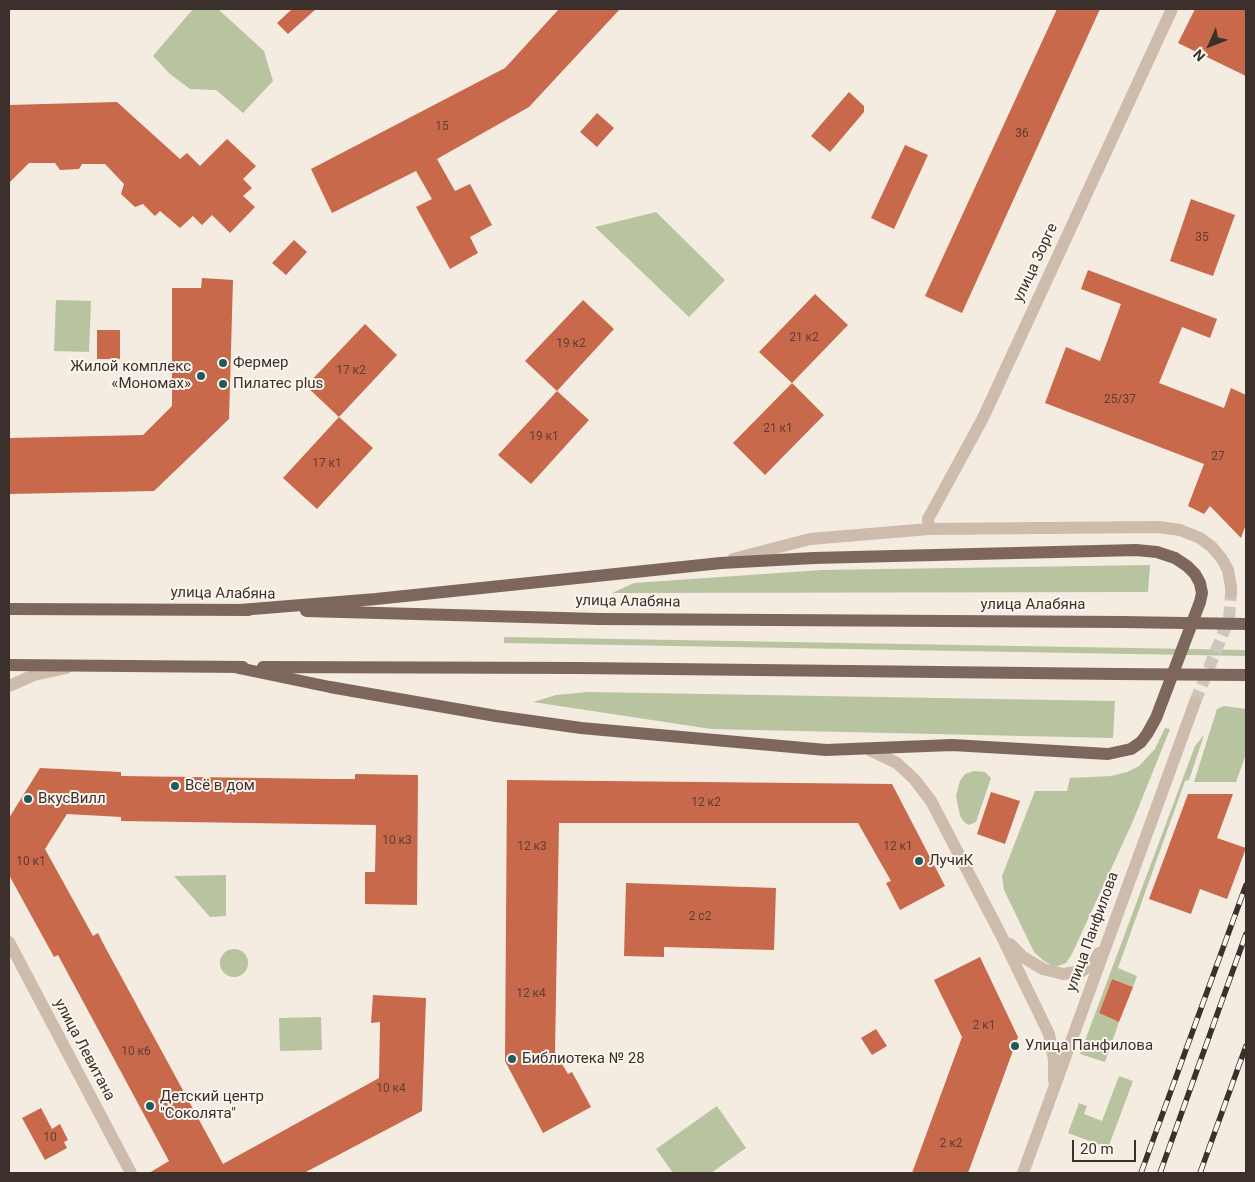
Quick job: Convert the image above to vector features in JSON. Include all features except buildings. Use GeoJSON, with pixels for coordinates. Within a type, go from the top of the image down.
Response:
{"type":"FeatureCollection","features":[{"type":"Feature","properties":{"kind":"main road"},"geometry":{"type":"LineString","coordinates":[[234,667],[330,687],[496,716],[581,728],[826,750],[870,750],[952,745],[1108,754],[1131,749],[1144,738],[1156,718],[1202,593],[1200,583],[1195,574],[1175,558],[1157,552],[1136,550],[814,558],[721,563],[376,599],[240,610]]}},
{"type":"Feature","properties":{"kind":"main road","name":"улица Алабяна"},"geometry":{"type":"LineString","coordinates":[[9,609],[240,610],[598,618],[1246,624]]}},
{"type":"Feature","properties":{"kind":"main road"},"geometry":{"type":"LineString","coordinates":[[9,665],[579,668],[1246,675]]}},
{"type":"Feature","properties":{"kind":"street","name":"улица Зорге"},"geometry":{"type":"LineString","coordinates":[[929,528],[928,519],[983,418],[1172,9]]}},
{"type":"Feature","properties":{"kind":"street"},"geometry":{"type":"LineString","coordinates":[[721,563],[810,539],[929,528],[1159,527],[1180,530],[1200,538],[1212,547],[1228,570],[1231,590]]}},
{"type":"Feature","properties":{"kind":"street"},"geometry":{"type":"LineString","coordinates":[[9,686],[34,675],[80,665]]}},
{"type":"Feature","properties":{"kind":"street","name":"улица Панфилова"},"geometry":{"type":"LineString","coordinates":[[1023,1173],[1055,1090],[1194,702]]}},
{"type":"Feature","properties":{"kind":"street"},"geometry":{"type":"LineString","coordinates":[[870,750],[897,763],[915,780],[931,801],[1001,935],[1049,1034],[1054,1060],[1055,1090]]}},
{"type":"Feature","properties":{"kind":"street"},"geometry":{"type":"LineString","coordinates":[[1001,935],[1023,957],[1043,969],[1063,974],[1082,971],[1094,962],[1106,944]]}},
{"type":"Feature","properties":{"kind":"street","name":"улица Левитана"},"geometry":{"type":"LineString","coordinates":[[9,942],[131,1173]]}},
{"type":"Feature","properties":{"kind":"green space"},"geometry":{"type":"Polygon","coordinates":[[[193,9],[218,9],[264,51],[273,81],[243,113],[216,90],[190,89],[170,74],[153,56],[193,9]]]}},
{"type":"Feature","properties":{"kind":"green space"},"geometry":{"type":"Polygon","coordinates":[[[656,212],[725,280],[689,317],[595,227],[656,212]]]}},
{"type":"Feature","properties":{"kind":"green space"},"geometry":{"type":"Polygon","coordinates":[[[56,300],[91,301],[89,352],[54,351],[56,300]]]}},
{"type":"Feature","properties":{"kind":"green space"},"geometry":{"type":"Polygon","coordinates":[[[1150,565],[1148,592],[612,593],[634,583],[822,570],[1150,565]]]}},
{"type":"Feature","properties":{"kind":"green space"},"geometry":{"type":"Polygon","coordinates":[[[504,637],[1246,650],[1246,656],[504,643],[504,637]]]}},
{"type":"Feature","properties":{"kind":"green space"},"geometry":{"type":"Polygon","coordinates":[[[588,692],[1115,701],[1113,738],[711,729],[533,702],[556,695],[588,692]]]}},
{"type":"Feature","properties":{"kind":"green space"},"geometry":{"type":"Polygon","coordinates":[[[1224,706],[1246,709],[1246,754],[1236,782],[1194,782],[1217,709],[1224,706]]]}},
{"type":"Feature","properties":{"kind":"green space"},"geometry":{"type":"Polygon","coordinates":[[[1165,728],[1170,729],[1133,821],[1072,954],[1066,963],[1055,967],[1044,961],[1034,952],[1004,890],[1002,876],[1035,791],[1067,791],[1070,778],[1111,776],[1127,772],[1139,766],[1155,749],[1165,728]]]}},
{"type":"Feature","properties":{"kind":"green space"},"geometry":{"type":"Polygon","coordinates":[[[1204,735],[1189,780],[1185,781],[1118,968],[1137,976],[1133,987],[1112,979],[1099,1013],[1119,1022],[1105,1062],[1080,1054],[1195,746],[1204,735]]]}},
{"type":"Feature","properties":{"kind":"green space"},"geometry":{"type":"Polygon","coordinates":[[[974,771],[985,772],[991,778],[976,822],[969,825],[960,816],[956,796],[960,781],[965,774],[974,771]]]}},
{"type":"Feature","properties":{"kind":"green space"},"geometry":{"type":"Polygon","coordinates":[[[226,875],[226,916],[210,917],[174,876],[226,875]]]}},
{"type":"Feature","properties":{"kind":"green space"},"geometry":{"type":"Polygon","coordinates":[[[234,949],[244,953],[248,963],[244,973],[234,977],[224,973],[220,963],[224,953],[234,949]]]}},
{"type":"Feature","properties":{"kind":"green space"},"geometry":{"type":"Polygon","coordinates":[[[321,1017],[322,1050],[280,1051],[279,1018],[321,1017]]]}},
{"type":"Feature","properties":{"kind":"green space"},"geometry":{"type":"Polygon","coordinates":[[[1119,1076],[1133,1081],[1108,1148],[1068,1133],[1079,1103],[1087,1106],[1084,1114],[1102,1121],[1119,1076]]]}},
{"type":"Feature","properties":{"kind":"green space"},"geometry":{"type":"Polygon","coordinates":[[[717,1106],[746,1148],[711,1173],[673,1173],[656,1149],[717,1106]]]}},
{"type":"Feature","properties":{"kind":"tunnel"},"geometry":{"type":"LineString","coordinates":[[1195,702],[1229,619],[1231,593]]}},
{"type":"Feature","properties":{"kind":"railway"},"geometry":{"type":"LineString","coordinates":[[1141,1173],[1246,885]]}},
{"type":"Feature","properties":{"kind":"railway"},"geometry":{"type":"LineString","coordinates":[[1160,1173],[1246,934]]}},
{"type":"Feature","properties":{"kind":"railway"},"geometry":{"type":"LineString","coordinates":[[1200,1173],[1246,1046]]}},
{"type":"Feature","properties":{"kind":"place","name":"Фермер"},"geometry":{"type":"Point","coordinates":[223,363]}},
{"type":"Feature","properties":{"kind":"place","name":"Жилой комплекс «Мономах»"},"geometry":{"type":"Point","coordinates":[201,376]}},
{"type":"Feature","properties":{"kind":"place","name":"Пилатес plus"},"geometry":{"type":"Point","coordinates":[223,384]}},
{"type":"Feature","properties":{"kind":"place","name":"Всё в дом"},"geometry":{"type":"Point","coordinates":[175,786]}},
{"type":"Feature","properties":{"kind":"place","name":"ВкусВилл"},"geometry":{"type":"Point","coordinates":[28,799]}},
{"type":"Feature","properties":{"kind":"place","name":"ЛучиК"},"geometry":{"type":"Point","coordinates":[919,861]}},
{"type":"Feature","properties":{"kind":"place","name":"Улица Панфилова"},"geometry":{"type":"Point","coordinates":[1015,1046]}},
{"type":"Feature","properties":{"kind":"place","name":"Библиотека № 28"},"geometry":{"type":"Point","coordinates":[512,1059]}},
{"type":"Feature","properties":{"kind":"place","name":"Детский центр \"Соколята\""},"geometry":{"type":"Point","coordinates":[150,1106]}}]}
